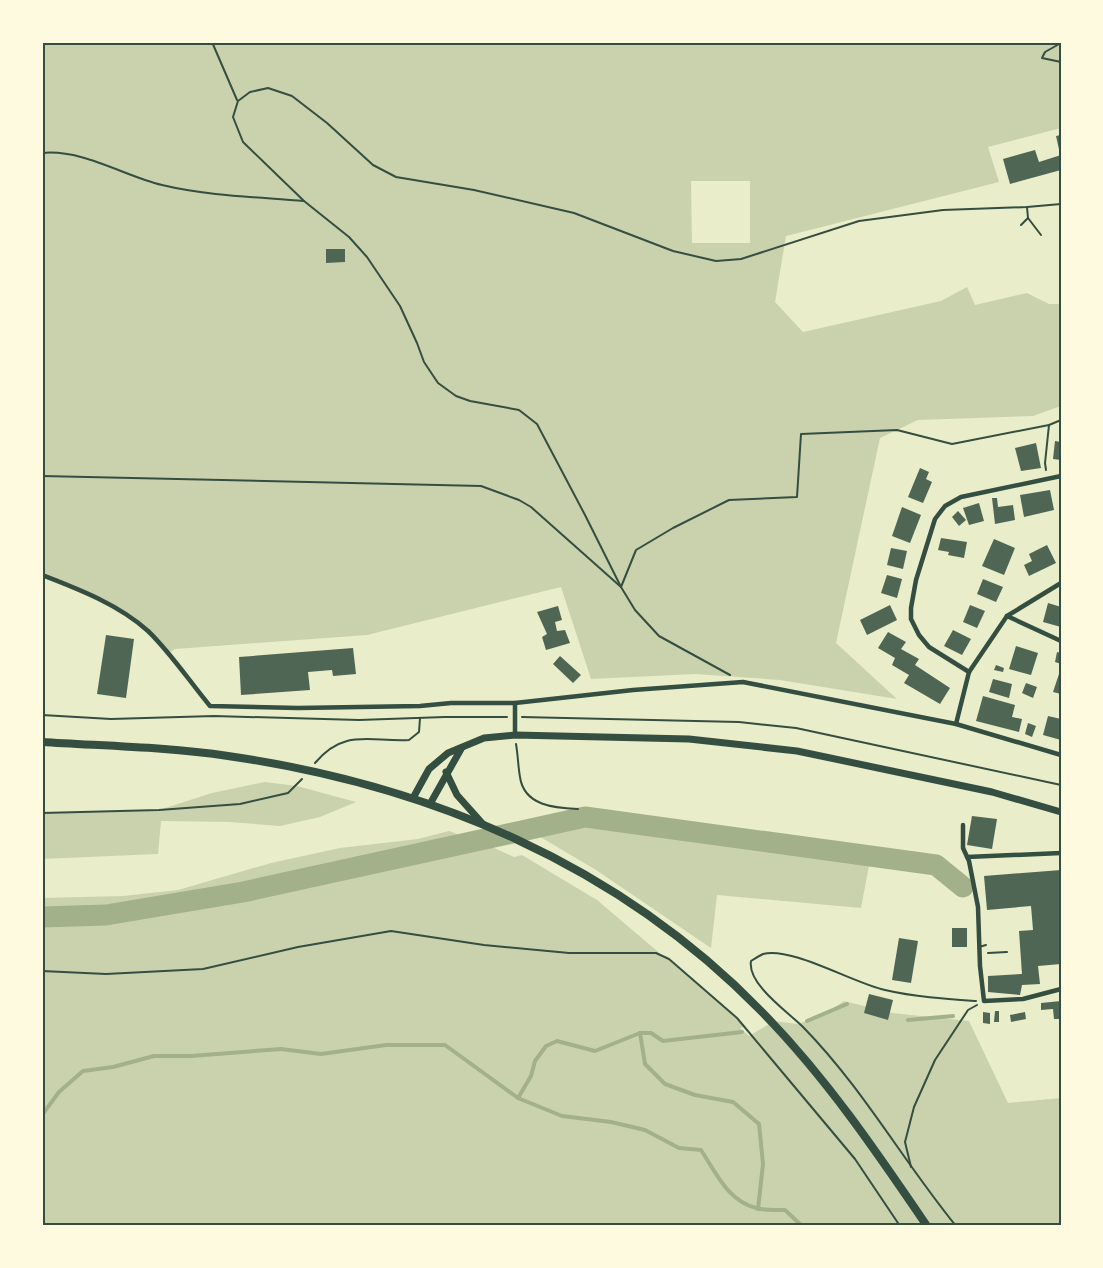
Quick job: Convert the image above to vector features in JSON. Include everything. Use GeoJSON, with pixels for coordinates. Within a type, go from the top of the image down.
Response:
{"type":"FeatureCollection","features":[{"type":"Feature","properties":{"kind":"main road"},"geometry":{"type":"LineString","coordinates":[[413,798],[429,769],[448,753],[484,738],[515,735],[688,739],[797,751],[992,792],[1061,812]]}},
{"type":"Feature","properties":{"kind":"main road"},"geometry":{"type":"LineString","coordinates":[[42,742],[226,756],[338,777],[413,798],[482,823],[571,866],[626,900],[671,932],[708,961],[762,1012],[842,1105],[927,1226]]}},
{"type":"Feature","properties":{"kind":"main road"},"geometry":{"type":"LineString","coordinates":[[430,804],[446,772],[463,747]]}},
{"type":"Feature","properties":{"kind":"main road"},"geometry":{"type":"LineString","coordinates":[[446,772],[457,795],[482,823]]}},
{"type":"Feature","properties":{"kind":"street"},"geometry":{"type":"LineString","coordinates":[[969,672],[929,647],[911,620],[916,580],[935,519],[945,506],[961,497],[1061,476]]}},
{"type":"Feature","properties":{"kind":"street"},"geometry":{"type":"LineString","coordinates":[[42,575],[86,592],[148,631],[210,706],[298,708],[515,703],[633,690],[743,682],[956,724],[1061,755]]}},
{"type":"Feature","properties":{"kind":"street"},"geometry":{"type":"LineString","coordinates":[[956,724],[969,672],[1007,616],[1061,583]]}},
{"type":"Feature","properties":{"kind":"street"},"geometry":{"type":"LineString","coordinates":[[1007,616],[1061,641]]}},
{"type":"Feature","properties":{"kind":"street"},"geometry":{"type":"LineString","coordinates":[[515,703],[515,735]]}},
{"type":"Feature","properties":{"kind":"street"},"geometry":{"type":"LineString","coordinates":[[963,825],[963,848],[978,908],[984,1001],[1023,999],[1061,989]]}},
{"type":"Feature","properties":{"kind":"street"},"geometry":{"type":"LineString","coordinates":[[967,857],[1061,853]]}},
{"type":"Feature","properties":{"kind":"path"},"geometry":{"type":"LineString","coordinates":[[212,42],[238,101]]}},
{"type":"Feature","properties":{"kind":"path"},"geometry":{"type":"LineString","coordinates":[[1061,43],[1045,52],[1042,58],[1061,62]]}},
{"type":"Feature","properties":{"kind":"path"},"geometry":{"type":"LineString","coordinates":[[743,682],[659,636],[635,610],[537,424],[519,410],[470,401],[456,396],[438,383],[424,362],[400,306],[367,257],[350,237],[304,201],[243,142],[232,117],[238,101],[250,92],[267,88],[292,96],[327,123],[373,165],[396,177],[474,190],[574,213],[673,251],[716,261],[741,259],[860,221],[943,210],[1061,204]]}},
{"type":"Feature","properties":{"kind":"path"},"geometry":{"type":"LineString","coordinates":[[42,153],[91,160],[160,185],[208,193],[304,201]]}},
{"type":"Feature","properties":{"kind":"path"},"geometry":{"type":"LineString","coordinates":[[1027,207],[1028,218],[1041,235]]}},
{"type":"Feature","properties":{"kind":"path"},"geometry":{"type":"LineString","coordinates":[[1021,225],[1028,218]]}},
{"type":"Feature","properties":{"kind":"path"},"geometry":{"type":"LineString","coordinates":[[621,587],[636,550],[673,528],[729,500],[796,497],[801,434],[897,430],[952,444],[1049,425],[1061,420]]}},
{"type":"Feature","properties":{"kind":"path"},"geometry":{"type":"LineString","coordinates":[[1048,479],[1045,463],[1049,425]]}},
{"type":"Feature","properties":{"kind":"path"},"geometry":{"type":"LineString","coordinates":[[42,476],[481,486],[519,500],[531,507],[621,587]]}},
{"type":"Feature","properties":{"kind":"path"},"geometry":{"type":"LineString","coordinates":[[42,715],[111,718],[214,717],[359,720],[516,717],[739,722],[796,728],[1061,785]]}},
{"type":"Feature","properties":{"kind":"path"},"geometry":{"type":"LineString","coordinates":[[515,735],[520,780],[527,794],[539,803],[552,808],[578,809]]}},
{"type":"Feature","properties":{"kind":"path"},"geometry":{"type":"LineString","coordinates":[[42,813],[159,810]]}},
{"type":"Feature","properties":{"kind":"path"},"geometry":{"type":"LineString","coordinates":[[42,972],[106,974],[203,969],[298,947],[391,931],[484,945],[559,952],[656,953],[669,959],[737,1018],[855,1159],[900,1226]]}},
{"type":"Feature","properties":{"kind":"path"},"geometry":{"type":"LineString","coordinates":[[980,954],[1007,952]]}},
{"type":"Feature","properties":{"kind":"path"},"geometry":{"type":"LineString","coordinates":[[956,1226],[912,1170],[897,1145],[843,1073],[802,1026],[754,979],[750,968],[751,961],[763,954],[780,953],[883,990],[935,998],[984,1001]]}},
{"type":"Feature","properties":{"kind":"path"},"geometry":{"type":"LineString","coordinates":[[912,1170],[905,1142],[914,1107],[935,1060],[956,1026],[968,1010],[984,1001]]}},
{"type":"Feature","properties":{"kind":"green space"},"geometry":{"type":"Polygon","coordinates":[[[42,42],[1061,42],[1061,128],[988,147],[999,182],[786,236],[775,302],[803,332],[941,301],[967,287],[975,305],[1027,293],[1049,304],[1061,304],[1061,406],[1033,416],[918,420],[880,438],[836,643],[897,699],[780,680],[695,674],[591,679],[561,587],[367,635],[175,649],[167,654],[148,631],[119,611],[42,575],[42,42]],[[691,181],[692,243],[750,243],[750,181],[691,181]]]}},
{"type":"Feature","properties":{"kind":"green space"},"geometry":{"type":"Polygon","coordinates":[[[265,782],[297,786],[356,802],[320,817],[280,826],[229,822],[161,821],[158,854],[42,859],[42,813],[159,810],[212,793],[265,782]]]}},
{"type":"Feature","properties":{"kind":"green space"},"geometry":{"type":"Polygon","coordinates":[[[569,826],[870,860],[861,908],[717,895],[711,948],[596,870],[537,835],[569,826]]]}},
{"type":"Feature","properties":{"kind":"green space"},"geometry":{"type":"Polygon","coordinates":[[[449,831],[514,857],[522,855],[597,900],[737,1018],[744,1027],[740,1028],[749,1036],[774,1021],[797,1024],[820,1017],[844,1001],[892,1013],[969,1021],[1008,1103],[1061,1098],[1061,1226],[42,1226],[42,898],[123,896],[178,890],[271,863],[340,848],[418,839],[449,831]]]}},
{"type":"Feature","properties":{"kind":"building"},"geometry":{"type":"Polygon","coordinates":[[[1061,135],[1061,154],[1060,154],[1056,136],[1061,135]]]}},
{"type":"Feature","properties":{"kind":"building"},"geometry":{"type":"Polygon","coordinates":[[[1035,150],[1039,162],[1061,155],[1061,170],[1010,184],[1003,159],[1035,150]]]}},
{"type":"Feature","properties":{"kind":"building"},"geometry":{"type":"Polygon","coordinates":[[[326,249],[345,249],[345,262],[326,263],[326,249]]]}},
{"type":"Feature","properties":{"kind":"building"},"geometry":{"type":"Polygon","coordinates":[[[1055,441],[1061,442],[1061,460],[1053,459],[1055,441]]]}},
{"type":"Feature","properties":{"kind":"building"},"geometry":{"type":"Polygon","coordinates":[[[1036,443],[1041,468],[1021,471],[1015,448],[1036,443]]]}},
{"type":"Feature","properties":{"kind":"building"},"geometry":{"type":"Polygon","coordinates":[[[920,468],[929,472],[926,479],[932,482],[923,503],[908,497],[920,468]]]}},
{"type":"Feature","properties":{"kind":"building"},"geometry":{"type":"Polygon","coordinates":[[[1050,490],[1054,510],[1024,517],[1020,495],[1050,490]]]}},
{"type":"Feature","properties":{"kind":"building"},"geometry":{"type":"Polygon","coordinates":[[[992,498],[997,498],[998,507],[1013,505],[1015,520],[995,524],[992,498]]]}},
{"type":"Feature","properties":{"kind":"building"},"geometry":{"type":"Polygon","coordinates":[[[979,503],[984,521],[969,525],[963,508],[979,503]]]}},
{"type":"Feature","properties":{"kind":"building"},"geometry":{"type":"Polygon","coordinates":[[[902,507],[921,515],[910,543],[892,536],[902,507]]]}},
{"type":"Feature","properties":{"kind":"building"},"geometry":{"type":"Polygon","coordinates":[[[958,511],[966,520],[959,526],[952,517],[958,511]]]}},
{"type":"Feature","properties":{"kind":"building"},"geometry":{"type":"Polygon","coordinates":[[[941,538],[967,542],[964,558],[948,555],[949,552],[938,550],[941,538]]]}},
{"type":"Feature","properties":{"kind":"building"},"geometry":{"type":"Polygon","coordinates":[[[994,539],[1015,548],[1004,575],[982,566],[994,539]]]}},
{"type":"Feature","properties":{"kind":"building"},"geometry":{"type":"Polygon","coordinates":[[[1047,545],[1056,563],[1029,576],[1024,565],[1032,561],[1029,554],[1047,545]]]}},
{"type":"Feature","properties":{"kind":"building"},"geometry":{"type":"Polygon","coordinates":[[[891,548],[907,551],[903,569],[887,565],[891,548]]]}},
{"type":"Feature","properties":{"kind":"building"},"geometry":{"type":"Polygon","coordinates":[[[887,575],[902,579],[897,598],[881,593],[887,575]]]}},
{"type":"Feature","properties":{"kind":"building"},"geometry":{"type":"Polygon","coordinates":[[[983,579],[1003,587],[996,602],[977,594],[983,579]]]}},
{"type":"Feature","properties":{"kind":"building"},"geometry":{"type":"Polygon","coordinates":[[[1048,603],[1061,607],[1061,627],[1043,622],[1048,603]]]}},
{"type":"Feature","properties":{"kind":"building"},"geometry":{"type":"Polygon","coordinates":[[[890,605],[897,620],[867,635],[860,620],[890,605]]]}},
{"type":"Feature","properties":{"kind":"building"},"geometry":{"type":"Polygon","coordinates":[[[970,605],[985,611],[977,628],[963,622],[970,605]]]}},
{"type":"Feature","properties":{"kind":"building"},"geometry":{"type":"Polygon","coordinates":[[[558,606],[562,620],[555,622],[557,631],[565,630],[570,643],[546,650],[542,637],[547,634],[537,612],[558,606]]]}},
{"type":"Feature","properties":{"kind":"building"},"geometry":{"type":"Polygon","coordinates":[[[953,630],[971,639],[962,655],[944,646],[953,630]]]}},
{"type":"Feature","properties":{"kind":"building"},"geometry":{"type":"Polygon","coordinates":[[[888,632],[906,642],[901,649],[919,659],[915,665],[950,688],[940,704],[904,683],[909,675],[892,665],[895,658],[878,648],[888,632]]]}},
{"type":"Feature","properties":{"kind":"building"},"geometry":{"type":"Polygon","coordinates":[[[106,635],[134,639],[126,698],[97,694],[106,635]]]}},
{"type":"Feature","properties":{"kind":"building"},"geometry":{"type":"Polygon","coordinates":[[[1016,646],[1038,653],[1031,675],[1009,669],[1016,646]]]}},
{"type":"Feature","properties":{"kind":"building"},"geometry":{"type":"Polygon","coordinates":[[[353,648],[356,674],[333,676],[332,670],[308,672],[310,690],[241,695],[239,657],[353,648]]]}},
{"type":"Feature","properties":{"kind":"building"},"geometry":{"type":"Polygon","coordinates":[[[1057,652],[1061,653],[1061,664],[1055,662],[1057,652]]]}},
{"type":"Feature","properties":{"kind":"building"},"geometry":{"type":"Polygon","coordinates":[[[560,656],[581,675],[573,683],[553,664],[560,656]]]}},
{"type":"Feature","properties":{"kind":"building"},"geometry":{"type":"Polygon","coordinates":[[[996,665],[1004,668],[1003,672],[994,670],[996,665]]]}},
{"type":"Feature","properties":{"kind":"building"},"geometry":{"type":"Polygon","coordinates":[[[1059,674],[1061,675],[1061,694],[1053,692],[1059,674]]]}},
{"type":"Feature","properties":{"kind":"building"},"geometry":{"type":"Polygon","coordinates":[[[993,679],[1012,684],[1009,698],[989,692],[993,679]]]}},
{"type":"Feature","properties":{"kind":"building"},"geometry":{"type":"Polygon","coordinates":[[[1026,683],[1037,687],[1033,698],[1022,693],[1026,683]]]}},
{"type":"Feature","properties":{"kind":"building"},"geometry":{"type":"Polygon","coordinates":[[[983,696],[1015,705],[1012,717],[1022,719],[1019,732],[976,721],[983,696]]]}},
{"type":"Feature","properties":{"kind":"building"},"geometry":{"type":"Polygon","coordinates":[[[1048,716],[1061,719],[1061,740],[1043,735],[1048,716]]]}},
{"type":"Feature","properties":{"kind":"building"},"geometry":{"type":"Polygon","coordinates":[[[1028,723],[1036,726],[1032,737],[1025,734],[1028,723]]]}},
{"type":"Feature","properties":{"kind":"building"},"geometry":{"type":"Polygon","coordinates":[[[972,816],[997,819],[992,849],[967,845],[972,816]]]}},
{"type":"Feature","properties":{"kind":"building"},"geometry":{"type":"Polygon","coordinates":[[[1061,870],[1061,964],[1038,966],[1040,984],[1022,985],[1020,995],[988,992],[988,976],[1022,974],[1019,931],[1033,930],[1031,906],[987,910],[984,876],[1061,870]]]}},
{"type":"Feature","properties":{"kind":"building"},"geometry":{"type":"Polygon","coordinates":[[[952,928],[967,928],[967,947],[952,947],[952,928]]]}},
{"type":"Feature","properties":{"kind":"building"},"geometry":{"type":"Polygon","coordinates":[[[899,938],[918,941],[911,983],[892,980],[899,938]]]}},
{"type":"Feature","properties":{"kind":"building"},"geometry":{"type":"Polygon","coordinates":[[[869,994],[893,1000],[888,1020],[864,1013],[869,994]]]}},
{"type":"Feature","properties":{"kind":"building"},"geometry":{"type":"Polygon","coordinates":[[[1061,1001],[1061,1019],[1054,1019],[1053,1009],[1041,1010],[1041,1003],[1061,1001]]]}},
{"type":"Feature","properties":{"kind":"building"},"geometry":{"type":"Polygon","coordinates":[[[995,1011],[999,1011],[999,1022],[994,1022],[995,1011]]]}},
{"type":"Feature","properties":{"kind":"building"},"geometry":{"type":"Polygon","coordinates":[[[983,1012],[990,1013],[990,1024],[983,1023],[983,1012]]]}},
{"type":"Feature","properties":{"kind":"building"},"geometry":{"type":"Polygon","coordinates":[[[1025,1012],[1026,1019],[1011,1022],[1010,1015],[1025,1012]]]}},
{"type":"Feature","properties":{"kind":"waterway"},"geometry":{"type":"LineString","coordinates":[[42,917],[106,915],[243,892],[585,817],[936,865],[963,887]]}},
{"type":"Feature","properties":{"kind":"waterway"},"geometry":{"type":"LineString","coordinates":[[807,1021],[847,1004]]}},
{"type":"Feature","properties":{"kind":"waterway"},"geometry":{"type":"LineString","coordinates":[[908,1020],[953,1016]]}},
{"type":"Feature","properties":{"kind":"waterway"},"geometry":{"type":"LineString","coordinates":[[518,1098],[531,1076],[535,1061],[546,1046],[557,1041],[595,1051],[640,1033],[651,1033],[663,1041],[742,1032]]}},
{"type":"Feature","properties":{"kind":"waterway"},"geometry":{"type":"LineString","coordinates":[[640,1033],[645,1064],[665,1084],[695,1095],[733,1102],[759,1124],[763,1164],[758,1209]]}},
{"type":"Feature","properties":{"kind":"waterway"},"geometry":{"type":"LineString","coordinates":[[42,1115],[59,1092],[83,1071],[113,1067],[154,1056],[191,1056],[281,1049],[321,1054],[386,1045],[445,1045],[518,1098],[562,1116],[611,1122],[645,1130],[679,1148],[701,1150],[730,1193],[746,1204],[759,1209],[785,1210],[802,1226]]}}]}
